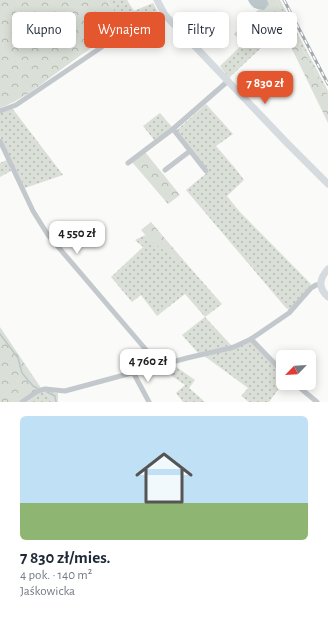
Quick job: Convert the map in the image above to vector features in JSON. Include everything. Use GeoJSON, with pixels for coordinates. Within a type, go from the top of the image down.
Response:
{"type":"FeatureCollection","features":[{"type":"Feature","properties":{"kind":"street"},"geometry":{"type":"LineString","coordinates":[[157,0],[163,12]]}},
{"type":"Feature","properties":{"kind":"street"},"geometry":{"type":"LineString","coordinates":[[165,15],[328,184]]}},
{"type":"Feature","properties":{"kind":"street"},"geometry":{"type":"LineString","coordinates":[[0,111],[16,105],[100,48]]}},
{"type":"Feature","properties":{"kind":"street"},"geometry":{"type":"LineString","coordinates":[[128,164],[173,129],[228,81]]}},
{"type":"Feature","properties":{"kind":"street"},"geometry":{"type":"LineString","coordinates":[[173,129],[206,171]]}},
{"type":"Feature","properties":{"kind":"street"},"geometry":{"type":"LineString","coordinates":[[0,141],[39,222],[159,365]]}},
{"type":"Feature","properties":{"kind":"street"},"geometry":{"type":"LineString","coordinates":[[165,170],[190,151]]}},
{"type":"Feature","properties":{"kind":"street"},"geometry":{"type":"LineString","coordinates":[[328,269],[322,276],[320,284],[323,292],[328,297]]}},
{"type":"Feature","properties":{"kind":"street"},"geometry":{"type":"LineString","coordinates":[[22,402],[38,391],[45,389],[65,391],[159,365],[234,347],[251,338],[289,313],[312,288],[320,284]]}},
{"type":"Feature","properties":{"kind":"street"},"geometry":{"type":"LineString","coordinates":[[251,338],[276,365]]}},
{"type":"Feature","properties":{"kind":"street"},"geometry":{"type":"LineString","coordinates":[[133,372],[149,402]]}},
{"type":"Feature","properties":{"kind":"street"},"geometry":{"type":"LineString","coordinates":[[302,390],[317,402]]}},
{"type":"Feature","properties":{"kind":"green space"},"geometry":{"type":"Polygon","coordinates":[[[0,0],[107,0],[115,12],[84,12],[84,48],[91,48],[29,93],[0,108],[0,0]]]}},
{"type":"Feature","properties":{"kind":"green space"},"geometry":{"type":"Polygon","coordinates":[[[107,0],[127,0],[134,11],[153,3],[158,12],[115,12],[107,0]]]}},
{"type":"Feature","properties":{"kind":"green space"},"geometry":{"type":"Polygon","coordinates":[[[267,0],[276,0],[282,12],[256,12],[258,10],[264,10],[269,4],[267,0]]]}},
{"type":"Feature","properties":{"kind":"green space"},"geometry":{"type":"Polygon","coordinates":[[[276,0],[280,0],[286,12],[282,12],[276,0]]]}},
{"type":"Feature","properties":{"kind":"green space"},"geometry":{"type":"Polygon","coordinates":[[[297,32],[328,91],[328,97],[297,39],[297,32]]]}},
{"type":"Feature","properties":{"kind":"green space"},"geometry":{"type":"Polygon","coordinates":[[[297,39],[328,97],[328,123],[292,48],[297,48],[297,39]]]}},
{"type":"Feature","properties":{"kind":"green space"},"geometry":{"type":"Polygon","coordinates":[[[239,48],[261,48],[229,78],[220,66],[239,48]]]}},
{"type":"Feature","properties":{"kind":"green space"},"geometry":{"type":"Polygon","coordinates":[[[206,104],[233,134],[216,146],[244,180],[227,196],[239,211],[311,284],[289,310],[186,190],[208,172],[176,131],[206,104]]]}},
{"type":"Feature","properties":{"kind":"green space"},"geometry":{"type":"Polygon","coordinates":[[[12,108],[63,175],[25,188],[0,137],[0,113],[12,108]]]}},
{"type":"Feature","properties":{"kind":"green space"},"geometry":{"type":"Polygon","coordinates":[[[160,113],[172,127],[155,141],[143,126],[160,113]]]}},
{"type":"Feature","properties":{"kind":"green space"},"geometry":{"type":"Polygon","coordinates":[[[145,152],[180,195],[168,204],[132,162],[145,152]]]}},
{"type":"Feature","properties":{"kind":"green space"},"geometry":{"type":"Polygon","coordinates":[[[7,160],[11,171],[0,177],[0,163],[7,160]]]}},
{"type":"Feature","properties":{"kind":"green space"},"geometry":{"type":"Polygon","coordinates":[[[151,222],[185,262],[161,249],[141,230],[151,222]]]}},
{"type":"Feature","properties":{"kind":"green space"},"geometry":{"type":"Polygon","coordinates":[[[145,235],[171,255],[185,262],[222,304],[205,317],[185,294],[157,316],[141,295],[132,302],[111,277],[143,247],[135,240],[145,235]]]}},
{"type":"Feature","properties":{"kind":"green space"},"geometry":{"type":"Polygon","coordinates":[[[205,317],[231,345],[198,353],[182,335],[205,317]]]}},
{"type":"Feature","properties":{"kind":"green space"},"geometry":{"type":"Polygon","coordinates":[[[0,327],[41,388],[21,402],[0,402],[0,327]]]}},
{"type":"Feature","properties":{"kind":"green space"},"geometry":{"type":"Polygon","coordinates":[[[251,341],[276,367],[276,390],[278,390],[269,402],[249,402],[241,396],[248,388],[203,355],[251,341]]]}},
{"type":"Feature","properties":{"kind":"green space"},"geometry":{"type":"Polygon","coordinates":[[[172,364],[195,380],[189,388],[205,402],[183,402],[176,393],[185,385],[159,367],[172,364]]]}},
{"type":"Feature","properties":{"kind":"green space"},"geometry":{"type":"Polygon","coordinates":[[[47,391],[58,393],[58,402],[51,402],[52,399],[43,392],[47,391]]]}},
{"type":"Feature","properties":{"kind":"green space"},"geometry":{"type":"Polygon","coordinates":[[[43,392],[52,399],[51,402],[27,402],[39,393],[43,392]]]}},
{"type":"Feature","properties":{"kind":"shaded area"},"geometry":{"type":"Polygon","coordinates":[[[248,0],[267,0],[269,4],[264,10],[254,8],[248,0]]]}},
{"type":"Feature","properties":{"kind":"waterway"},"geometry":{"type":"LineString","coordinates":[[0,334],[18,358],[22,373],[33,386],[37,388]]}},
{"type":"Feature","properties":{"kind":"waterway"},"geometry":{"type":"LineString","coordinates":[[47,392],[55,396],[56,402]]}},
{"type":"Feature","properties":{"kind":"railway"},"geometry":{"type":"LineString","coordinates":[[284,0],[328,84]]}}]}
